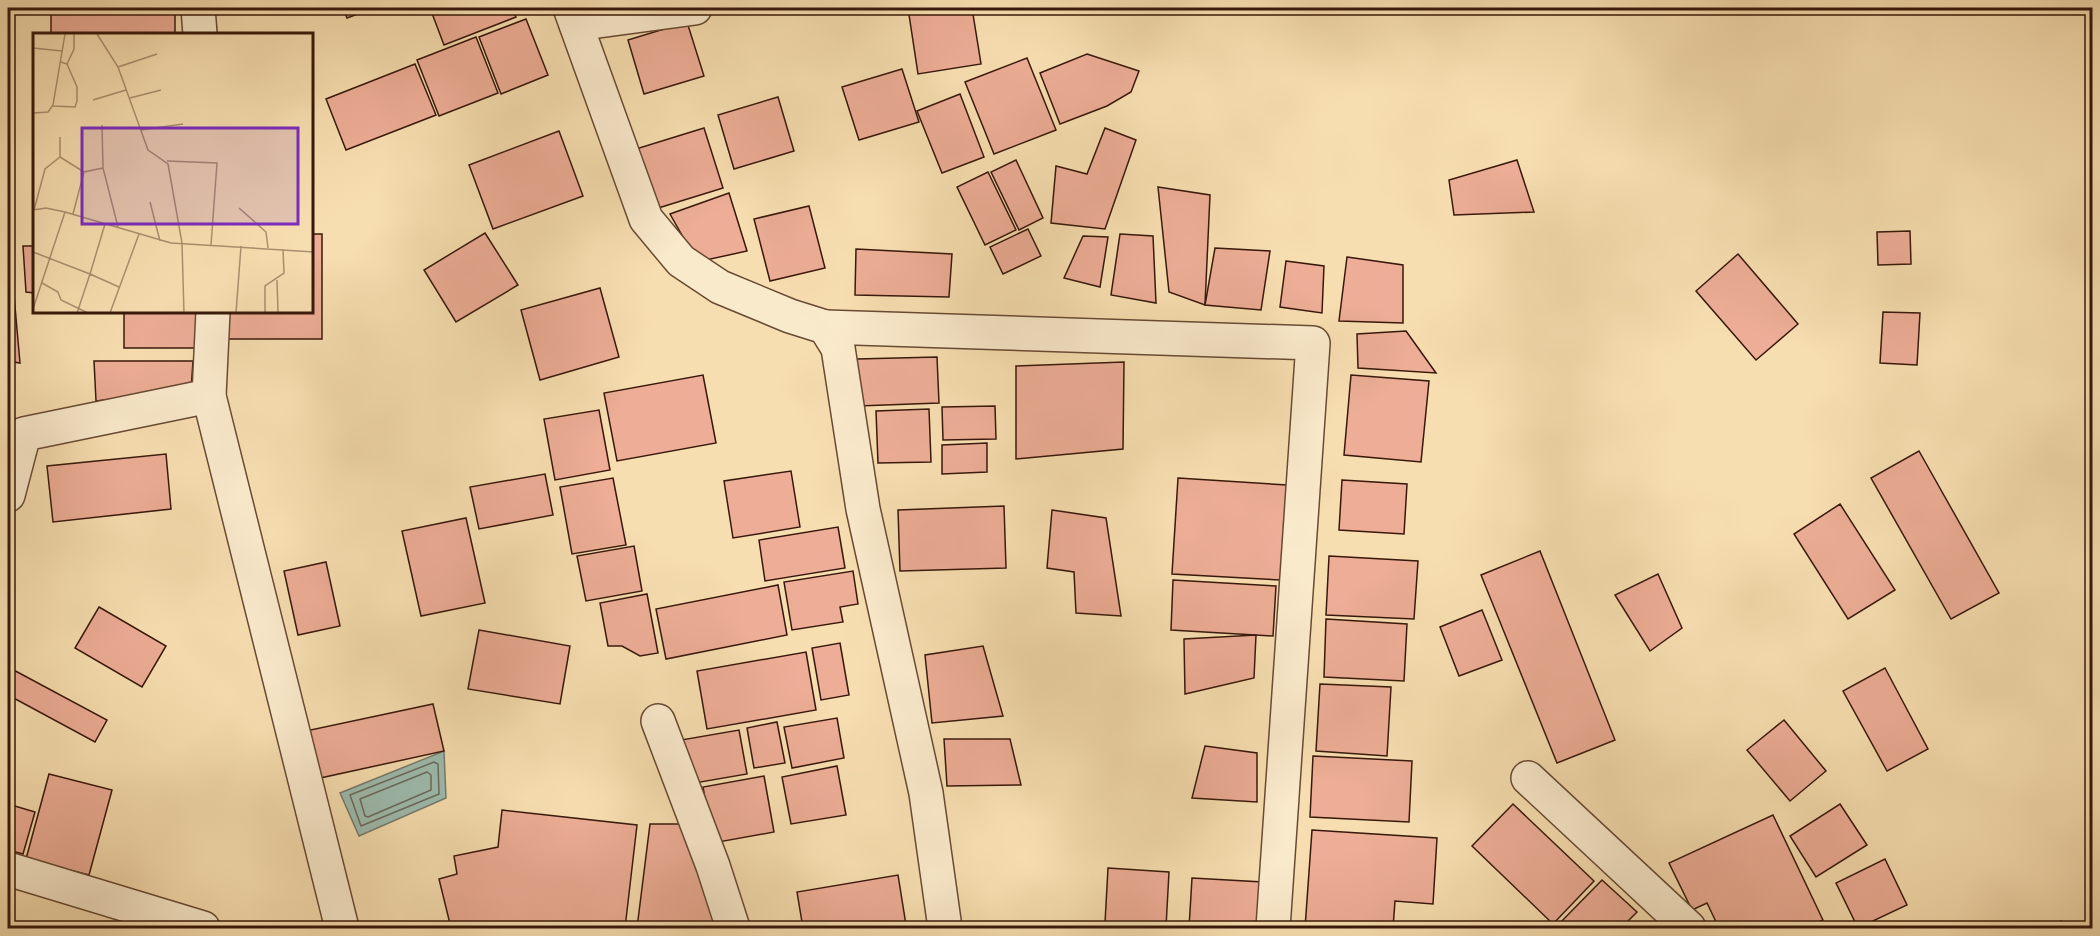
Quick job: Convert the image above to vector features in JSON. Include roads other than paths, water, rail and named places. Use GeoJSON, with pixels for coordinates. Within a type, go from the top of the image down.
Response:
{"type":"FeatureCollection","features":[{"type":"Feature","properties":{"kind":"street"},"geometry":{"type":"LineString","coordinates":[[198,8],[200,33]]}},
{"type":"Feature","properties":{"kind":"street"},"geometry":{"type":"LineString","coordinates":[[695,8],[573,16],[646,219],[681,261],[720,287],[790,316],[825,327],[1313,344],[1273,928]]}},
{"type":"Feature","properties":{"kind":"street"},"geometry":{"type":"LineString","coordinates":[[213,314],[209,396],[342,928]]}},
{"type":"Feature","properties":{"kind":"street"},"geometry":{"type":"LineString","coordinates":[[825,327],[838,348],[863,509],[926,793],[945,928]]}},
{"type":"Feature","properties":{"kind":"street"},"geometry":{"type":"LineString","coordinates":[[8,495],[16,426],[209,396]]}},
{"type":"Feature","properties":{"kind":"street"},"geometry":{"type":"LineString","coordinates":[[658,721],[734,928]]}},
{"type":"Feature","properties":{"kind":"street"},"geometry":{"type":"LineString","coordinates":[[1528,778],[1689,928]]}},
{"type":"Feature","properties":{"kind":"street"},"geometry":{"type":"LineString","coordinates":[[8,868],[202,928]]}},
{"type":"Feature","properties":{"kind":"water"},"geometry":{"type":"Polygon","coordinates":[[[444,751],[446,798],[359,836],[340,793],[444,751]]]}}]}
